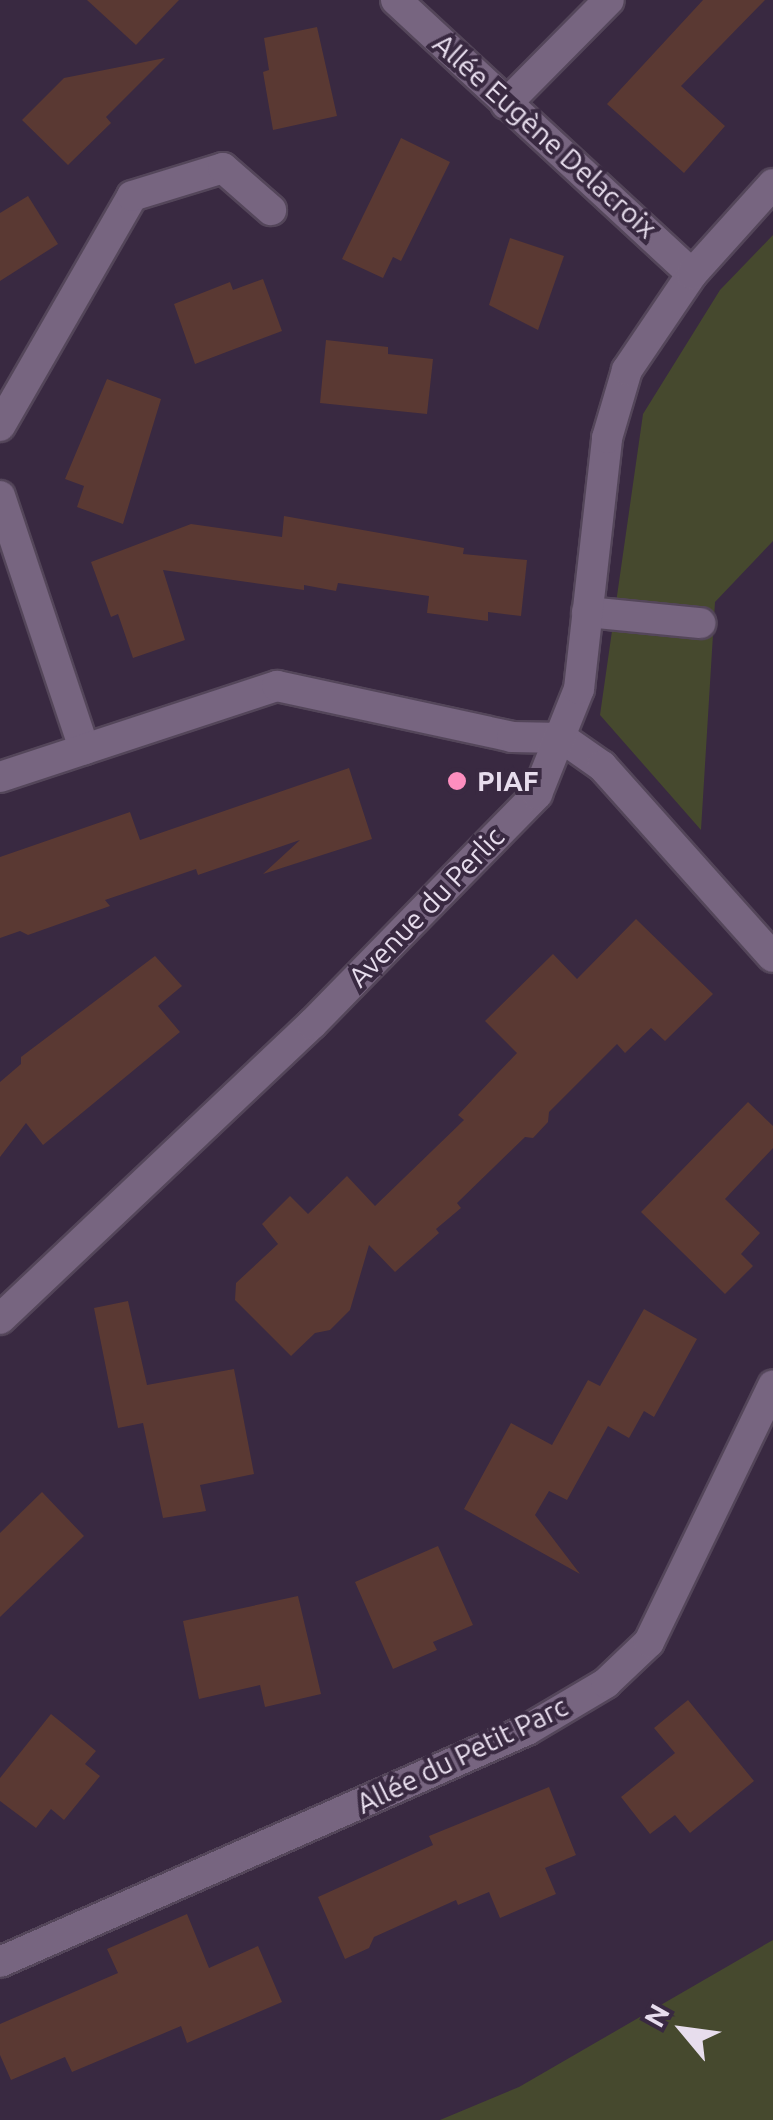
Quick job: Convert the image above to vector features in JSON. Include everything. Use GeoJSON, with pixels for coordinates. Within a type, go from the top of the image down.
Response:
{"type":"FeatureCollection","features":[{"type":"Feature","properties":{"kind":"street","name":"Allée Eugène Delacroix"},"geometry":{"type":"LineString","coordinates":[[396,0],[692,274]]}},
{"type":"Feature","properties":{"kind":"street"},"geometry":{"type":"LineString","coordinates":[[506,104],[609,0]]}},
{"type":"Feature","properties":{"kind":"street"},"geometry":{"type":"LineString","coordinates":[[0,426],[132,196],[223,168],[271,210]]}},
{"type":"Feature","properties":{"kind":"street","name":"Avenue du Perlic"},"geometry":{"type":"LineString","coordinates":[[0,1319],[312,1024],[537,794],[578,690],[607,438],[627,370],[692,274],[773,184]]}},
{"type":"Feature","properties":{"kind":"street"},"geometry":{"type":"LineString","coordinates":[[0,496],[84,749]]}},
{"type":"Feature","properties":{"kind":"street"},"geometry":{"type":"LineString","coordinates":[[588,612],[700,623]]}},
{"type":"Feature","properties":{"kind":"street"},"geometry":{"type":"LineString","coordinates":[[0,778],[277,686],[512,737],[562,738],[602,766],[773,956]]}},
{"type":"Feature","properties":{"kind":"street","name":"Allée du Petit Parc"},"geometry":{"type":"LineString","coordinates":[[0,1962],[527,1730],[606,1683],[648,1642],[773,1385]]}},
{"type":"Feature","properties":{"kind":"green space"},"geometry":{"type":"Polygon","coordinates":[[[773,235],[773,541],[715,602],[701,830],[600,715],[643,414],[720,290],[773,235]]]}},
{"type":"Feature","properties":{"kind":"green space"},"geometry":{"type":"Polygon","coordinates":[[[773,1940],[773,2120],[440,2120],[519,2087],[773,1940]]]}},
{"type":"Feature","properties":{"kind":"building"},"geometry":{"type":"Polygon","coordinates":[[[87,0],[179,0],[136,45],[87,0]]]}},
{"type":"Feature","properties":{"kind":"building"},"geometry":{"type":"Polygon","coordinates":[[[703,0],[765,0],[681,86],[725,126],[684,173],[607,104],[703,0]]]}},
{"type":"Feature","properties":{"kind":"building"},"geometry":{"type":"Polygon","coordinates":[[[317,27],[337,116],[273,130],[263,72],[269,70],[264,38],[317,27]]]}},
{"type":"Feature","properties":{"kind":"building"},"geometry":{"type":"Polygon","coordinates":[[[165,58],[106,117],[111,123],[68,165],[22,120],[64,78],[165,58]]]}},
{"type":"Feature","properties":{"kind":"building"},"geometry":{"type":"Polygon","coordinates":[[[401,138],[450,162],[401,261],[393,257],[383,278],[342,259],[401,138]]]}},
{"type":"Feature","properties":{"kind":"building"},"geometry":{"type":"Polygon","coordinates":[[[28,196],[58,244],[0,281],[0,213],[28,196]]]}},
{"type":"Feature","properties":{"kind":"building"},"geometry":{"type":"Polygon","coordinates":[[[510,238],[564,256],[538,330],[489,305],[510,238]]]}},
{"type":"Feature","properties":{"kind":"building"},"geometry":{"type":"Polygon","coordinates":[[[263,279],[282,331],[195,364],[174,304],[230,282],[233,290],[263,279]]]}},
{"type":"Feature","properties":{"kind":"building"},"geometry":{"type":"Polygon","coordinates":[[[326,340],[388,347],[388,354],[433,359],[427,414],[320,403],[326,340]]]}},
{"type":"Feature","properties":{"kind":"building"},"geometry":{"type":"Polygon","coordinates":[[[107,379],[161,399],[123,524],[77,507],[84,486],[65,479],[107,379]]]}},
{"type":"Feature","properties":{"kind":"building"},"geometry":{"type":"Polygon","coordinates":[[[284,516],[464,548],[463,554],[527,560],[521,616],[488,612],[488,621],[427,613],[429,596],[338,583],[336,591],[304,585],[304,590],[163,570],[185,640],[133,658],[118,614],[111,617],[91,562],[191,524],[282,537],[284,516]]]}},
{"type":"Feature","properties":{"kind":"building"},"geometry":{"type":"Polygon","coordinates":[[[349,768],[372,839],[263,874],[300,840],[198,875],[196,869],[105,900],[110,906],[28,935],[20,931],[0,938],[0,857],[130,812],[140,840],[349,768]]]}},
{"type":"Feature","properties":{"kind":"building"},"geometry":{"type":"Polygon","coordinates":[[[636,919],[713,994],[665,1041],[651,1028],[625,1053],[617,1044],[549,1112],[548,1122],[533,1138],[525,1137],[457,1203],[461,1208],[436,1229],[439,1233],[395,1272],[369,1245],[350,1310],[330,1330],[315,1333],[291,1356],[235,1300],[236,1283],[278,1244],[262,1224],[290,1196],[308,1214],[347,1176],[375,1206],[464,1120],[458,1115],[517,1053],[485,1021],[553,954],[577,979],[636,919]]]}},
{"type":"Feature","properties":{"kind":"building"},"geometry":{"type":"Polygon","coordinates":[[[155,956],[182,986],[158,1006],[180,1032],[43,1145],[26,1123],[0,1157],[0,1082],[21,1064],[21,1057],[155,956]]]}},
{"type":"Feature","properties":{"kind":"building"},"geometry":{"type":"Polygon","coordinates":[[[748,1102],[773,1126],[773,1148],[725,1199],[760,1233],[741,1254],[753,1266],[725,1294],[641,1212],[748,1102]]]}},
{"type":"Feature","properties":{"kind":"building"},"geometry":{"type":"Polygon","coordinates":[[[128,1301],[147,1385],[234,1369],[254,1474],[200,1485],[206,1511],[163,1518],[143,1423],[118,1428],[94,1308],[128,1301]]]}},
{"type":"Feature","properties":{"kind":"building"},"geometry":{"type":"Polygon","coordinates":[[[644,1309],[697,1339],[654,1417],[644,1411],[629,1438],[608,1426],[567,1500],[549,1491],[535,1515],[580,1574],[464,1509],[511,1423],[552,1445],[588,1380],[600,1386],[644,1309]]]}},
{"type":"Feature","properties":{"kind":"building"},"geometry":{"type":"Polygon","coordinates":[[[42,1492],[84,1536],[0,1617],[0,1533],[42,1492]]]}},
{"type":"Feature","properties":{"kind":"building"},"geometry":{"type":"Polygon","coordinates":[[[438,1546],[473,1625],[433,1642],[437,1650],[393,1669],[355,1582],[438,1546]]]}},
{"type":"Feature","properties":{"kind":"building"},"geometry":{"type":"Polygon","coordinates":[[[298,1596],[321,1694],[265,1707],[260,1685],[199,1699],[183,1621],[298,1596]]]}},
{"type":"Feature","properties":{"kind":"building"},"geometry":{"type":"Polygon","coordinates":[[[688,1700],[754,1781],[690,1833],[675,1815],[650,1834],[621,1797],[675,1753],[654,1728],[688,1700]]]}},
{"type":"Feature","properties":{"kind":"building"},"geometry":{"type":"Polygon","coordinates":[[[51,1714],[96,1751],[85,1764],[100,1776],[64,1820],[51,1809],[36,1828],[0,1801],[0,1778],[51,1714]]]}},
{"type":"Feature","properties":{"kind":"building"},"geometry":{"type":"Polygon","coordinates":[[[549,1787],[576,1855],[545,1868],[556,1894],[500,1918],[489,1892],[458,1905],[456,1900],[374,1937],[369,1948],[345,1959],[318,1897],[433,1845],[429,1836],[549,1787]]]}},
{"type":"Feature","properties":{"kind":"building"},"geometry":{"type":"Polygon","coordinates":[[[187,1914],[209,1968],[258,1946],[282,2002],[187,2043],[181,2026],[72,2072],[65,2057],[11,2080],[0,2055],[0,2024],[118,1973],[107,1949],[187,1914]]]}},
{"type":"Feature","properties":{"kind":"place","name":"PIAF"},"geometry":{"type":"Point","coordinates":[457,781]}}]}
